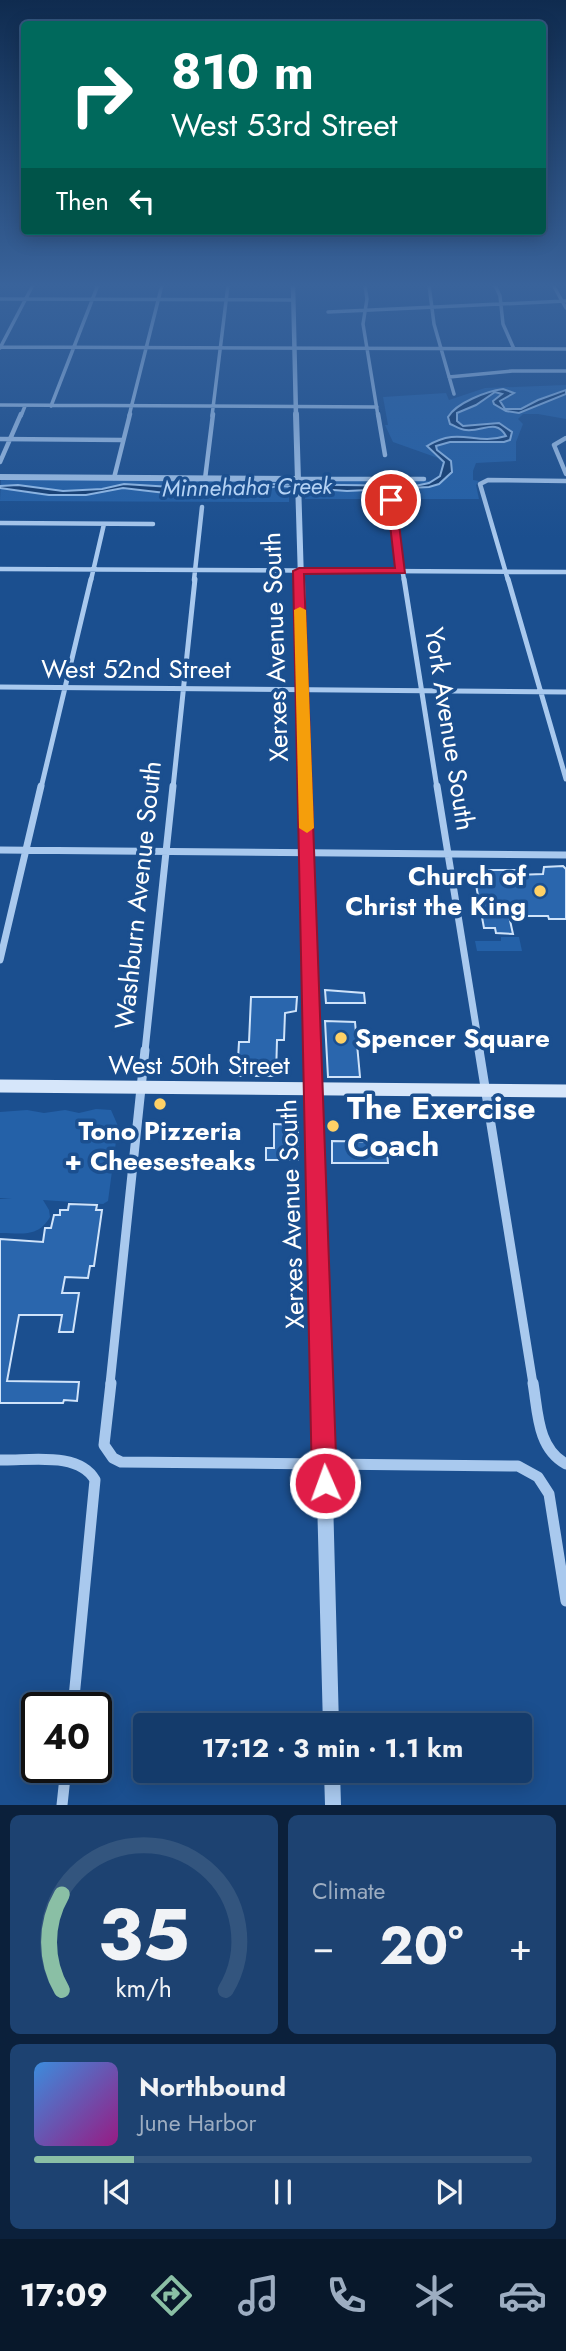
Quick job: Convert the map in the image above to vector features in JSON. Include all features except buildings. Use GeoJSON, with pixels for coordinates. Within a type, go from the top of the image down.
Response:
{"type":"FeatureCollection","features":[{"type":"Feature","properties":{"kind":"main road","name":"West 50th Street"},"geometry":{"type":"LineString","coordinates":[[0,1086],[566,1091]]}},
{"type":"Feature","properties":{"kind":"street"},"geometry":{"type":"LineString","coordinates":[[51,405],[65,369]]}},
{"type":"Feature","properties":{"kind":"street"},"geometry":{"type":"LineString","coordinates":[[114,478],[142,369]]}},
{"type":"Feature","properties":{"kind":"street"},"geometry":{"type":"LineString","coordinates":[[205,479],[218,369]]}},
{"type":"Feature","properties":{"kind":"street","name":"Xerxes Avenue South"},"geometry":{"type":"LineString","coordinates":[[294,369],[331,1713]]}},
{"type":"Feature","properties":{"kind":"street"},"geometry":{"type":"LineString","coordinates":[[370,369],[385,455]]}},
{"type":"Feature","properties":{"kind":"street"},"geometry":{"type":"LineString","coordinates":[[447,369],[454,394]]}},
{"type":"Feature","properties":{"kind":"street"},"geometry":{"type":"LineString","coordinates":[[449,377],[512,371],[566,371]]}},
{"type":"Feature","properties":{"kind":"street"},"geometry":{"type":"LineString","coordinates":[[0,405],[377,407]]}},
{"type":"Feature","properties":{"kind":"street"},"geometry":{"type":"LineString","coordinates":[[0,462],[25,405]]}},
{"type":"Feature","properties":{"kind":"street"},"geometry":{"type":"LineString","coordinates":[[0,439],[123,440]]}},
{"type":"Feature","properties":{"kind":"street"},"geometry":{"type":"LineString","coordinates":[[566,439],[554,444],[566,474]]}},
{"type":"Feature","properties":{"kind":"street"},"geometry":{"type":"LineString","coordinates":[[0,477],[205,479],[297,484],[425,479]]}},
{"type":"Feature","properties":{"kind":"street"},"geometry":{"type":"LineString","coordinates":[[566,481],[480,484],[566,779]]}},
{"type":"Feature","properties":{"kind":"street","name":"York Avenue South"},"geometry":{"type":"LineString","coordinates":[[391,500],[541,1438],[555,1458],[566,1464]]}},
{"type":"Feature","properties":{"kind":"street","name":"Washburn Avenue South"},"geometry":{"type":"LineString","coordinates":[[202,507],[103,1434],[107,1453],[121,1462],[324,1463]]}},
{"type":"Feature","properties":{"kind":"street"},"geometry":{"type":"LineString","coordinates":[[0,523],[153,524]]}},
{"type":"Feature","properties":{"kind":"street"},"geometry":{"type":"LineString","coordinates":[[0,960],[104,524]]}},
{"type":"Feature","properties":{"kind":"street"},"geometry":{"type":"LineString","coordinates":[[0,569],[566,572]]}},
{"type":"Feature","properties":{"kind":"street","name":"West 52nd Street"},"geometry":{"type":"LineString","coordinates":[[0,687],[566,692]]}},
{"type":"Feature","properties":{"kind":"street"},"geometry":{"type":"LineString","coordinates":[[0,850],[566,855]]}},
{"type":"Feature","properties":{"kind":"street"},"geometry":{"type":"LineString","coordinates":[[0,1460],[75,1462],[91,1473],[96,1486],[75,1692]]}},
{"type":"Feature","properties":{"kind":"street"},"geometry":{"type":"LineString","coordinates":[[324,1463],[518,1466],[538,1477],[549,1494],[566,1601]]}},
{"type":"Feature","properties":{"kind":"street"},"geometry":{"type":"LineString","coordinates":[[62,1805],[64,1783]]}},
{"type":"Feature","properties":{"kind":"street"},"geometry":{"type":"LineString","coordinates":[[332,1783],[333,1805]]}},
{"type":"Feature","properties":{"kind":"shaded area"},"geometry":{"type":"Polygon","coordinates":[[[566,385],[566,419],[523,414],[518,419],[523,424],[516,442],[516,461],[476,463],[473,480],[479,481],[476,485],[479,499],[305,499],[305,480],[442,481],[451,471],[438,458],[393,442],[385,425],[388,425],[383,397],[446,393],[449,400],[485,388],[566,385]]]}},
{"type":"Feature","properties":{"kind":"shaded area"},"geometry":{"type":"Polygon","coordinates":[[[1,478],[289,480],[289,502],[0,501],[1,478]]]}},
{"type":"Feature","properties":{"kind":"shaded area"},"geometry":{"type":"Polygon","coordinates":[[[501,937],[519,937],[522,951],[477,951],[475,941],[501,941],[501,937]]]}},
{"type":"Feature","properties":{"kind":"shaded area"},"geometry":{"type":"Polygon","coordinates":[[[96,1109],[111,1110],[118,1126],[108,1201],[103,1204],[43,1200],[50,1217],[40,1228],[28,1233],[0,1233],[0,1199],[12,1199],[0,1198],[0,1112],[27,1110],[44,1113],[65,1110],[79,1113],[96,1109]]]}},
{"type":"Feature","properties":{"kind":"water","name":"Minnehaha Creek"},"geometry":{"type":"Polygon","coordinates":[[[503,389],[514,393],[500,401],[505,409],[521,409],[566,390],[566,394],[519,413],[506,411],[494,404],[493,401],[502,394],[495,392],[476,405],[457,413],[457,421],[463,426],[499,423],[512,432],[510,440],[450,442],[436,446],[437,450],[451,461],[452,472],[439,484],[429,487],[347,491],[280,486],[225,494],[174,494],[123,488],[86,495],[49,495],[0,488],[18,485],[63,491],[102,489],[124,484],[219,490],[270,484],[415,486],[429,483],[440,476],[444,462],[427,446],[449,437],[485,439],[506,436],[493,427],[462,429],[450,424],[448,417],[472,398],[503,389]]]}},
{"type":"Feature","properties":{"kind":"slow traffic"},"geometry":{"type":"LineString","coordinates":[[300,610],[307,828]]}},
{"type":"Feature","properties":{"kind":"place","name":"Church of Christ the King"},"geometry":{"type":"Point","coordinates":[540,891]}},
{"type":"Feature","properties":{"kind":"place","name":"Spencer Square"},"geometry":{"type":"Point","coordinates":[341,1038]}},
{"type":"Feature","properties":{"kind":"place","name":"Tono Pizzeria + Cheesesteaks"},"geometry":{"type":"Point","coordinates":[160,1104]}},
{"type":"Feature","properties":{"kind":"place","name":"The Exercise Coach"},"geometry":{"type":"Point","coordinates":[333,1126]}},
{"type":"Feature","properties":{"kind":"route"},"geometry":{"type":"LineString","coordinates":[[325,1483],[299,571],[401,571],[391,500]]}}]}
